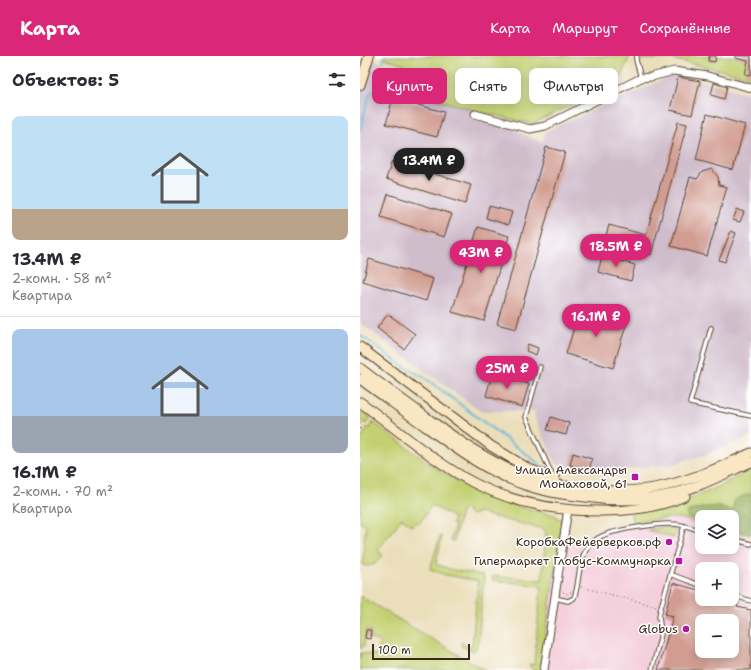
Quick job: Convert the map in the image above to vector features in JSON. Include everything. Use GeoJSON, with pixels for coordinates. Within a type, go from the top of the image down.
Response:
{"type":"FeatureCollection","features":[{"type":"Feature","properties":{"kind":"main road"},"geometry":{"type":"LineString","coordinates":[[360,85],[369,56]]}},
{"type":"Feature","properties":{"kind":"main road"},"geometry":{"type":"LineString","coordinates":[[360,347],[491,446],[529,469],[553,481]]}},
{"type":"Feature","properties":{"kind":"main road"},"geometry":{"type":"LineString","coordinates":[[360,368],[464,454],[501,475],[524,485],[544,491],[602,500],[647,499],[679,492],[751,462]]}},
{"type":"Feature","properties":{"kind":"main road"},"geometry":{"type":"LineString","coordinates":[[360,379],[430,425],[505,468],[527,477],[553,481],[585,489],[602,491],[630,491],[662,486],[700,475],[751,453]]}},
{"type":"Feature","properties":{"kind":"main road"},"geometry":{"type":"LineString","coordinates":[[360,402],[448,468],[475,483],[525,502],[568,510],[613,511],[657,505],[680,498],[699,489],[718,477]]}},
{"type":"Feature","properties":{"kind":"street"},"geometry":{"type":"LineString","coordinates":[[475,114],[530,129],[545,126],[641,78],[674,71],[708,76],[751,88]]}},
{"type":"Feature","properties":{"kind":"street"},"geometry":{"type":"LineString","coordinates":[[544,670],[568,510]]}},
{"type":"Feature","properties":{"kind":"lane"},"geometry":{"type":"LineString","coordinates":[[637,56],[636,60],[641,78]]}},
{"type":"Feature","properties":{"kind":"lane"},"geometry":{"type":"LineString","coordinates":[[711,328],[690,403],[751,416]]}},
{"type":"Feature","properties":{"kind":"lane"},"geometry":{"type":"LineString","coordinates":[[540,367],[526,417],[550,467],[553,481]]}},
{"type":"Feature","properties":{"kind":"lane"},"geometry":{"type":"LineString","coordinates":[[555,598],[568,601],[574,598],[582,560],[587,549],[598,538],[607,534],[662,524],[684,526],[695,529]]}},
{"type":"Feature","properties":{"kind":"lane"},"geometry":{"type":"LineString","coordinates":[[652,670],[661,634],[659,616],[684,526]]}},
{"type":"Feature","properties":{"kind":"lane"},"geometry":{"type":"LineString","coordinates":[[739,541],[751,544]]}},
{"type":"Feature","properties":{"kind":"lane"},"geometry":{"type":"LineString","coordinates":[[670,574],[695,583]]}},
{"type":"Feature","properties":{"kind":"lane"},"geometry":{"type":"LineString","coordinates":[[739,597],[751,601]]}},
{"type":"Feature","properties":{"kind":"path"},"geometry":{"type":"LineString","coordinates":[[360,429],[368,426],[373,419]]}},
{"type":"Feature","properties":{"kind":"path"},"geometry":{"type":"LineString","coordinates":[[360,422],[365,426]]}},
{"type":"Feature","properties":{"kind":"path"},"geometry":{"type":"LineString","coordinates":[[580,587],[656,606]]}},
{"type":"Feature","properties":{"kind":"shaded area"},"geometry":{"type":"Polygon","coordinates":[[[366,56],[390,68],[372,68],[372,104],[447,104],[447,96],[455,100],[455,104],[463,104],[542,143],[546,131],[608,104],[618,104],[618,100],[674,75],[751,94],[751,436],[711,453],[673,464],[596,473],[556,464],[534,416],[536,411],[480,411],[360,323],[360,94],[366,56]]]}},
{"type":"Feature","properties":{"kind":"shaded area","name":"Globus"},"geometry":{"type":"Polygon","coordinates":[[[680,518],[695,523],[695,554],[739,554],[739,535],[751,538],[751,670],[537,670],[558,537],[582,541],[594,531],[604,527],[680,518]]]}},
{"type":"Feature","properties":{"kind":"green space"},"geometry":{"type":"Polygon","coordinates":[[[384,56],[630,56],[618,83],[618,68],[529,68],[529,104],[574,104],[532,124],[447,102],[447,68],[403,68],[404,65],[383,58],[384,56]]]}},
{"type":"Feature","properties":{"kind":"green space"},"geometry":{"type":"Polygon","coordinates":[[[643,56],[751,56],[751,77],[671,59],[642,59],[643,56]]]}},
{"type":"Feature","properties":{"kind":"green space"},"geometry":{"type":"Polygon","coordinates":[[[360,409],[371,417],[366,424],[360,420],[360,409]]]}},
{"type":"Feature","properties":{"kind":"green space"},"geometry":{"type":"Polygon","coordinates":[[[373,422],[447,475],[483,494],[524,508],[555,515],[559,519],[562,519],[541,670],[532,670],[529,664],[534,665],[541,586],[492,580],[493,576],[542,580],[546,532],[543,529],[478,513],[470,515],[465,509],[461,512],[454,541],[452,541],[451,539],[455,525],[452,524],[454,518],[432,505],[419,524],[415,522],[412,526],[402,518],[378,550],[383,556],[369,566],[363,565],[366,526],[360,523],[360,439],[373,422]]]}},
{"type":"Feature","properties":{"kind":"green space"},"geometry":{"type":"Polygon","coordinates":[[[751,469],[751,494],[738,498],[735,501],[733,510],[721,507],[706,507],[689,511],[688,518],[695,520],[695,523],[680,518],[632,522],[631,513],[681,502],[712,490],[751,469]]]}},
{"type":"Feature","properties":{"kind":"green space"},"geometry":{"type":"Polygon","coordinates":[[[751,494],[751,535],[739,532],[739,510],[733,510],[734,501],[738,498],[751,494]]]}},
{"type":"Feature","properties":{"kind":"green space"},"geometry":{"type":"Polygon","coordinates":[[[707,507],[721,507],[729,510],[695,510],[695,520],[688,518],[687,514],[689,511],[707,507]]]}},
{"type":"Feature","properties":{"kind":"green space"},"geometry":{"type":"Polygon","coordinates":[[[663,527],[674,528],[676,532],[674,538],[647,530],[663,527]]]}},
{"type":"Feature","properties":{"kind":"green space"},"geometry":{"type":"Polygon","coordinates":[[[440,536],[442,537],[436,564],[453,570],[482,575],[484,577],[478,644],[473,651],[461,646],[462,642],[470,647],[472,646],[478,581],[446,575],[430,569],[440,536]]]}},
{"type":"Feature","properties":{"kind":"green space"},"geometry":{"type":"Polygon","coordinates":[[[360,596],[486,670],[360,670],[360,653],[377,655],[379,641],[370,639],[371,631],[366,630],[364,646],[360,649],[360,596]]]}},
{"type":"Feature","properties":{"kind":"building"},"geometry":{"type":"Polygon","coordinates":[[[709,56],[716,56],[715,62],[708,61],[709,56]]]}},
{"type":"Feature","properties":{"kind":"building"},"geometry":{"type":"Polygon","coordinates":[[[735,56],[751,56],[751,75],[745,74],[748,61],[735,58],[735,56]]]}},
{"type":"Feature","properties":{"kind":"building"},"geometry":{"type":"Polygon","coordinates":[[[678,77],[700,81],[692,115],[670,110],[678,77]]]}},
{"type":"Feature","properties":{"kind":"building"},"geometry":{"type":"Polygon","coordinates":[[[714,83],[727,87],[724,99],[711,95],[714,83]]]}},
{"type":"Feature","properties":{"kind":"building"},"geometry":{"type":"Polygon","coordinates":[[[391,104],[415,104],[444,112],[437,137],[386,124],[391,104]]]}},
{"type":"Feature","properties":{"kind":"building"},"geometry":{"type":"Polygon","coordinates":[[[707,114],[745,125],[733,170],[696,160],[707,114]]]}},
{"type":"Feature","properties":{"kind":"building"},"geometry":{"type":"Polygon","coordinates":[[[678,122],[687,124],[651,255],[604,242],[609,225],[646,235],[678,122]]]}},
{"type":"Feature","properties":{"kind":"building"},"geometry":{"type":"Polygon","coordinates":[[[546,147],[565,152],[516,329],[497,324],[546,147]]]}},
{"type":"Feature","properties":{"kind":"building"},"geometry":{"type":"Polygon","coordinates":[[[392,161],[471,185],[465,204],[386,179],[392,161]]]}},
{"type":"Feature","properties":{"kind":"building"},"geometry":{"type":"Polygon","coordinates":[[[712,169],[718,177],[719,185],[727,187],[707,256],[671,246],[690,177],[697,179],[702,172],[712,169]]]}},
{"type":"Feature","properties":{"kind":"building"},"geometry":{"type":"Polygon","coordinates":[[[388,194],[452,214],[444,237],[381,217],[388,194]]]}},
{"type":"Feature","properties":{"kind":"building"},"geometry":{"type":"Polygon","coordinates":[[[489,206],[512,212],[508,225],[486,218],[489,206]]]}},
{"type":"Feature","properties":{"kind":"building"},"geometry":{"type":"Polygon","coordinates":[[[737,209],[744,212],[740,222],[733,220],[737,209]]]}},
{"type":"Feature","properties":{"kind":"building"},"geometry":{"type":"Polygon","coordinates":[[[478,227],[509,236],[484,321],[452,312],[478,227]]]}},
{"type":"Feature","properties":{"kind":"building"},"geometry":{"type":"Polygon","coordinates":[[[731,231],[736,233],[725,262],[719,260],[731,231]]]}},
{"type":"Feature","properties":{"kind":"building"},"geometry":{"type":"Polygon","coordinates":[[[602,256],[635,265],[631,281],[598,272],[602,256]]]}},
{"type":"Feature","properties":{"kind":"building"},"geometry":{"type":"Polygon","coordinates":[[[369,259],[433,279],[426,301],[363,281],[369,259]]]}},
{"type":"Feature","properties":{"kind":"building"},"geometry":{"type":"Polygon","coordinates":[[[580,308],[627,322],[613,368],[566,354],[580,308]]]}},
{"type":"Feature","properties":{"kind":"building"},"geometry":{"type":"Polygon","coordinates":[[[388,314],[415,334],[404,349],[377,328],[388,314]]]}},
{"type":"Feature","properties":{"kind":"building"},"geometry":{"type":"Polygon","coordinates":[[[528,344],[538,348],[536,355],[526,351],[528,344]]]}},
{"type":"Feature","properties":{"kind":"building"},"geometry":{"type":"Polygon","coordinates":[[[492,374],[529,384],[522,407],[486,396],[492,374]]]}},
{"type":"Feature","properties":{"kind":"building"},"geometry":{"type":"Polygon","coordinates":[[[551,417],[569,423],[566,435],[547,430],[551,417]]]}},
{"type":"Feature","properties":{"kind":"building"},"geometry":{"type":"Polygon","coordinates":[[[573,453],[592,459],[589,470],[570,465],[573,453]]]}},
{"type":"Feature","properties":{"kind":"building","name":"Globus"},"geometry":{"type":"Polygon","coordinates":[[[673,583],[695,589],[695,606],[737,606],[751,610],[751,670],[658,670],[673,616],[665,614],[673,583]]]}},
{"type":"Feature","properties":{"kind":"building"},"geometry":{"type":"Polygon","coordinates":[[[366,630],[371,630],[370,639],[365,638],[366,630]]]}},
{"type":"Feature","properties":{"kind":"waterway"},"geometry":{"type":"LineString","coordinates":[[383,62],[385,56]]}},
{"type":"Feature","properties":{"kind":"waterway"},"geometry":{"type":"LineString","coordinates":[[360,130],[370,93],[372,92]]}},
{"type":"Feature","properties":{"kind":"waterway"},"geometry":{"type":"LineString","coordinates":[[360,335],[400,364],[428,380],[542,466]]}},
{"type":"Feature","properties":{"kind":"place","name":"Улица Александры Монаховой, 61"},"geometry":{"type":"Point","coordinates":[635,477]}},
{"type":"Feature","properties":{"kind":"place","name":"КоробкаФейерверков.рф"},"geometry":{"type":"Point","coordinates":[669,542]}},
{"type":"Feature","properties":{"kind":"place","name":"Гипермаркет Глобус-Коммунарка"},"geometry":{"type":"Point","coordinates":[679,561]}},
{"type":"Feature","properties":{"kind":"place","name":"Globus"},"geometry":{"type":"Point","coordinates":[686,629]}}]}
